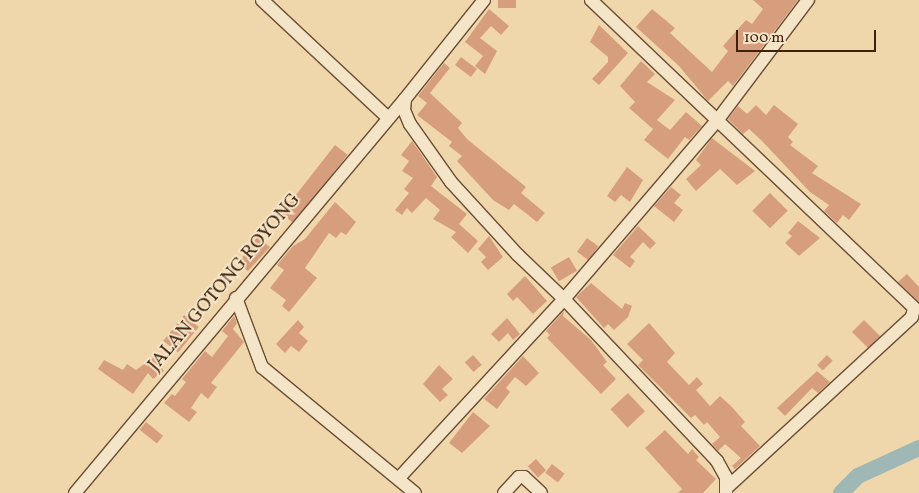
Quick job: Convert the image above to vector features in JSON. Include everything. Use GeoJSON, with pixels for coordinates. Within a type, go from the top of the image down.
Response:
{"type":"FeatureCollection","features":[{"type":"Feature","properties":{"kind":"street"},"geometry":{"type":"LineString","coordinates":[[262,0],[388,118]]}},
{"type":"Feature","properties":{"kind":"street","name":"JALAN GOTONG ROYONG"},"geometry":{"type":"LineString","coordinates":[[75,493],[236,298],[406,99],[484,0]]}},
{"type":"Feature","properties":{"kind":"street"},"geometry":{"type":"LineString","coordinates":[[592,0],[718,118],[914,311],[794,430],[727,490]]}},
{"type":"Feature","properties":{"kind":"street"},"geometry":{"type":"LineString","coordinates":[[398,478],[564,299],[718,118],[808,0]]}},
{"type":"Feature","properties":{"kind":"street"},"geometry":{"type":"LineString","coordinates":[[406,99],[404,110],[410,124],[451,182],[518,255],[564,299],[713,456],[726,477],[727,490]]}},
{"type":"Feature","properties":{"kind":"street"},"geometry":{"type":"LineString","coordinates":[[236,298],[262,367],[415,493]]}},
{"type":"Feature","properties":{"kind":"street"},"geometry":{"type":"LineString","coordinates":[[504,493],[519,478],[530,480],[541,493]]}},
{"type":"Feature","properties":{"kind":"building"},"geometry":{"type":"Polygon","coordinates":[[[498,0],[516,0],[516,8],[498,8],[498,0]]]}},
{"type":"Feature","properties":{"kind":"building"},"geometry":{"type":"Polygon","coordinates":[[[753,0],[798,0],[733,86],[728,81],[708,101],[679,66],[636,27],[652,9],[675,28],[670,33],[712,72],[728,51],[723,46],[746,20],[752,24],[763,9],[753,0]]]}},
{"type":"Feature","properties":{"kind":"building"},"geometry":{"type":"Polygon","coordinates":[[[489,9],[509,26],[501,35],[491,26],[480,38],[497,51],[485,74],[475,66],[483,56],[465,42],[489,9]]]}},
{"type":"Feature","properties":{"kind":"building"},"geometry":{"type":"Polygon","coordinates":[[[599,25],[628,53],[599,85],[592,79],[608,62],[608,57],[590,42],[599,25]]]}},
{"type":"Feature","properties":{"kind":"building"},"geometry":{"type":"Polygon","coordinates":[[[461,57],[477,69],[471,77],[455,65],[461,57]]]}},
{"type":"Feature","properties":{"kind":"building"},"geometry":{"type":"Polygon","coordinates":[[[641,61],[655,74],[647,82],[675,100],[657,120],[670,130],[686,112],[702,126],[689,140],[685,137],[668,159],[644,140],[653,129],[629,108],[635,102],[620,86],[641,61]]]}},
{"type":"Feature","properties":{"kind":"building"},"geometry":{"type":"Polygon","coordinates":[[[444,63],[450,68],[430,93],[462,123],[458,128],[467,139],[526,187],[521,193],[545,213],[537,222],[514,204],[509,210],[493,200],[457,161],[462,156],[449,146],[452,142],[417,115],[427,103],[418,96],[444,63]]]}},
{"type":"Feature","properties":{"kind":"building"},"geometry":{"type":"Polygon","coordinates":[[[756,105],[766,115],[774,105],[798,124],[788,137],[793,142],[790,145],[818,166],[812,173],[861,204],[849,220],[843,215],[837,223],[824,211],[829,205],[810,192],[761,140],[749,129],[743,134],[728,119],[738,106],[747,114],[756,105]]]}},
{"type":"Feature","properties":{"kind":"building"},"geometry":{"type":"Polygon","coordinates":[[[712,138],[755,171],[737,185],[720,169],[696,191],[686,179],[701,165],[696,160],[712,138]]]}},
{"type":"Feature","properties":{"kind":"building"},"geometry":{"type":"Polygon","coordinates":[[[412,141],[437,177],[431,186],[467,214],[459,224],[478,241],[468,253],[451,237],[456,232],[433,219],[440,210],[426,198],[412,213],[407,208],[402,215],[395,210],[409,193],[404,189],[413,178],[402,171],[409,161],[401,155],[412,141]]]}},
{"type":"Feature","properties":{"kind":"building"},"geometry":{"type":"Polygon","coordinates":[[[335,145],[348,155],[294,223],[281,214],[335,145]]]}},
{"type":"Feature","properties":{"kind":"building"},"geometry":{"type":"Polygon","coordinates":[[[627,167],[643,180],[630,202],[621,195],[615,202],[607,196],[627,167]]]}},
{"type":"Feature","properties":{"kind":"building"},"geometry":{"type":"Polygon","coordinates":[[[671,187],[681,195],[674,203],[683,210],[674,222],[654,206],[671,187]]]}},
{"type":"Feature","properties":{"kind":"building"},"geometry":{"type":"Polygon","coordinates":[[[770,193],[788,211],[770,228],[752,211],[770,193]]]}},
{"type":"Feature","properties":{"kind":"building"},"geometry":{"type":"Polygon","coordinates":[[[335,202],[356,222],[346,235],[341,232],[336,238],[329,233],[305,268],[317,278],[289,312],[282,306],[286,300],[270,288],[284,270],[277,265],[293,246],[305,239],[335,202]]]}},
{"type":"Feature","properties":{"kind":"building"},"geometry":{"type":"Polygon","coordinates":[[[798,221],[820,238],[799,256],[785,243],[792,236],[788,233],[798,221]]]}},
{"type":"Feature","properties":{"kind":"building"},"geometry":{"type":"Polygon","coordinates":[[[638,226],[656,243],[650,249],[643,242],[630,257],[635,261],[630,268],[613,255],[638,226]]]}},
{"type":"Feature","properties":{"kind":"building"},"geometry":{"type":"Polygon","coordinates":[[[489,236],[503,257],[488,270],[481,262],[486,257],[478,249],[489,236]]]}},
{"type":"Feature","properties":{"kind":"building"},"geometry":{"type":"Polygon","coordinates":[[[257,237],[270,247],[248,271],[238,264],[257,237]]]}},
{"type":"Feature","properties":{"kind":"building"},"geometry":{"type":"Polygon","coordinates":[[[587,238],[598,246],[588,260],[577,252],[587,238]]]}},
{"type":"Feature","properties":{"kind":"building"},"geometry":{"type":"Polygon","coordinates":[[[569,257],[577,271],[559,281],[551,268],[569,257]]]}},
{"type":"Feature","properties":{"kind":"building"},"geometry":{"type":"Polygon","coordinates":[[[907,274],[919,287],[919,302],[898,282],[907,274]]]}},
{"type":"Feature","properties":{"kind":"building"},"geometry":{"type":"Polygon","coordinates":[[[525,276],[547,301],[533,314],[517,297],[513,301],[507,294],[525,276]]]}},
{"type":"Feature","properties":{"kind":"building"},"geometry":{"type":"Polygon","coordinates":[[[591,283],[622,309],[625,303],[632,306],[628,317],[614,330],[608,324],[604,328],[576,297],[591,283]]]}},
{"type":"Feature","properties":{"kind":"building"},"geometry":{"type":"Polygon","coordinates":[[[564,311],[563,316],[591,340],[607,362],[603,365],[616,379],[601,394],[547,338],[550,335],[546,331],[564,311]]]}},
{"type":"Feature","properties":{"kind":"building"},"geometry":{"type":"Polygon","coordinates":[[[184,315],[199,327],[178,353],[163,341],[184,315]]]}},
{"type":"Feature","properties":{"kind":"building"},"geometry":{"type":"Polygon","coordinates":[[[234,316],[237,323],[233,329],[244,342],[211,383],[217,387],[208,399],[201,393],[191,408],[197,412],[189,422],[164,403],[172,394],[175,396],[186,382],[182,379],[205,351],[212,357],[228,336],[222,331],[234,316]]]}},
{"type":"Feature","properties":{"kind":"building"},"geometry":{"type":"Polygon","coordinates":[[[507,318],[520,334],[513,340],[508,333],[499,342],[491,334],[507,318]]]}},
{"type":"Feature","properties":{"kind":"building"},"geometry":{"type":"Polygon","coordinates":[[[298,320],[304,327],[299,333],[308,341],[299,352],[291,346],[285,353],[276,344],[298,320]]]}},
{"type":"Feature","properties":{"kind":"building"},"geometry":{"type":"Polygon","coordinates":[[[864,320],[880,336],[868,348],[852,332],[864,320]]]}},
{"type":"Feature","properties":{"kind":"building"},"geometry":{"type":"Polygon","coordinates":[[[649,323],[675,353],[667,362],[689,385],[697,377],[703,384],[696,390],[710,406],[720,396],[745,422],[741,426],[760,446],[735,469],[732,466],[741,458],[725,444],[718,451],[712,444],[720,437],[707,422],[704,425],[695,415],[691,418],[638,365],[643,360],[627,344],[649,323]]]}},
{"type":"Feature","properties":{"kind":"building"},"geometry":{"type":"Polygon","coordinates":[[[473,355],[482,365],[474,372],[465,362],[473,355]]]}},
{"type":"Feature","properties":{"kind":"building"},"geometry":{"type":"Polygon","coordinates":[[[827,355],[833,361],[823,371],[817,365],[827,355]]]}},
{"type":"Feature","properties":{"kind":"building"},"geometry":{"type":"Polygon","coordinates":[[[523,356],[539,373],[526,386],[515,377],[506,388],[510,392],[497,409],[484,399],[523,356]]]}},
{"type":"Feature","properties":{"kind":"building"},"geometry":{"type":"Polygon","coordinates":[[[154,357],[164,371],[153,379],[148,373],[133,394],[98,369],[104,360],[123,370],[127,364],[136,370],[154,357]]]}},
{"type":"Feature","properties":{"kind":"building"},"geometry":{"type":"Polygon","coordinates":[[[439,365],[453,379],[442,389],[448,395],[440,402],[423,384],[439,365]]]}},
{"type":"Feature","properties":{"kind":"building"},"geometry":{"type":"Polygon","coordinates":[[[817,371],[830,382],[818,393],[812,388],[785,416],[777,408],[817,371]]]}},
{"type":"Feature","properties":{"kind":"building"},"geometry":{"type":"Polygon","coordinates":[[[628,393],[645,411],[627,428],[610,409],[628,393]]]}},
{"type":"Feature","properties":{"kind":"building"},"geometry":{"type":"Polygon","coordinates":[[[473,412],[490,426],[462,453],[449,443],[473,412]]]}},
{"type":"Feature","properties":{"kind":"building"},"geometry":{"type":"Polygon","coordinates":[[[146,422],[163,436],[157,444],[140,430],[146,422]]]}},
{"type":"Feature","properties":{"kind":"building"},"geometry":{"type":"Polygon","coordinates":[[[665,430],[688,454],[692,449],[699,457],[696,460],[716,479],[703,493],[678,493],[682,489],[645,448],[665,430]]]}},
{"type":"Feature","properties":{"kind":"building"},"geometry":{"type":"Polygon","coordinates":[[[536,459],[546,470],[538,478],[528,466],[536,459]]]}},
{"type":"Feature","properties":{"kind":"building"},"geometry":{"type":"Polygon","coordinates":[[[552,464],[565,474],[558,483],[545,473],[552,464]]]}},
{"type":"Feature","properties":{"kind":"waterway"},"geometry":{"type":"LineString","coordinates":[[841,493],[858,476],[919,448]]}}]}
